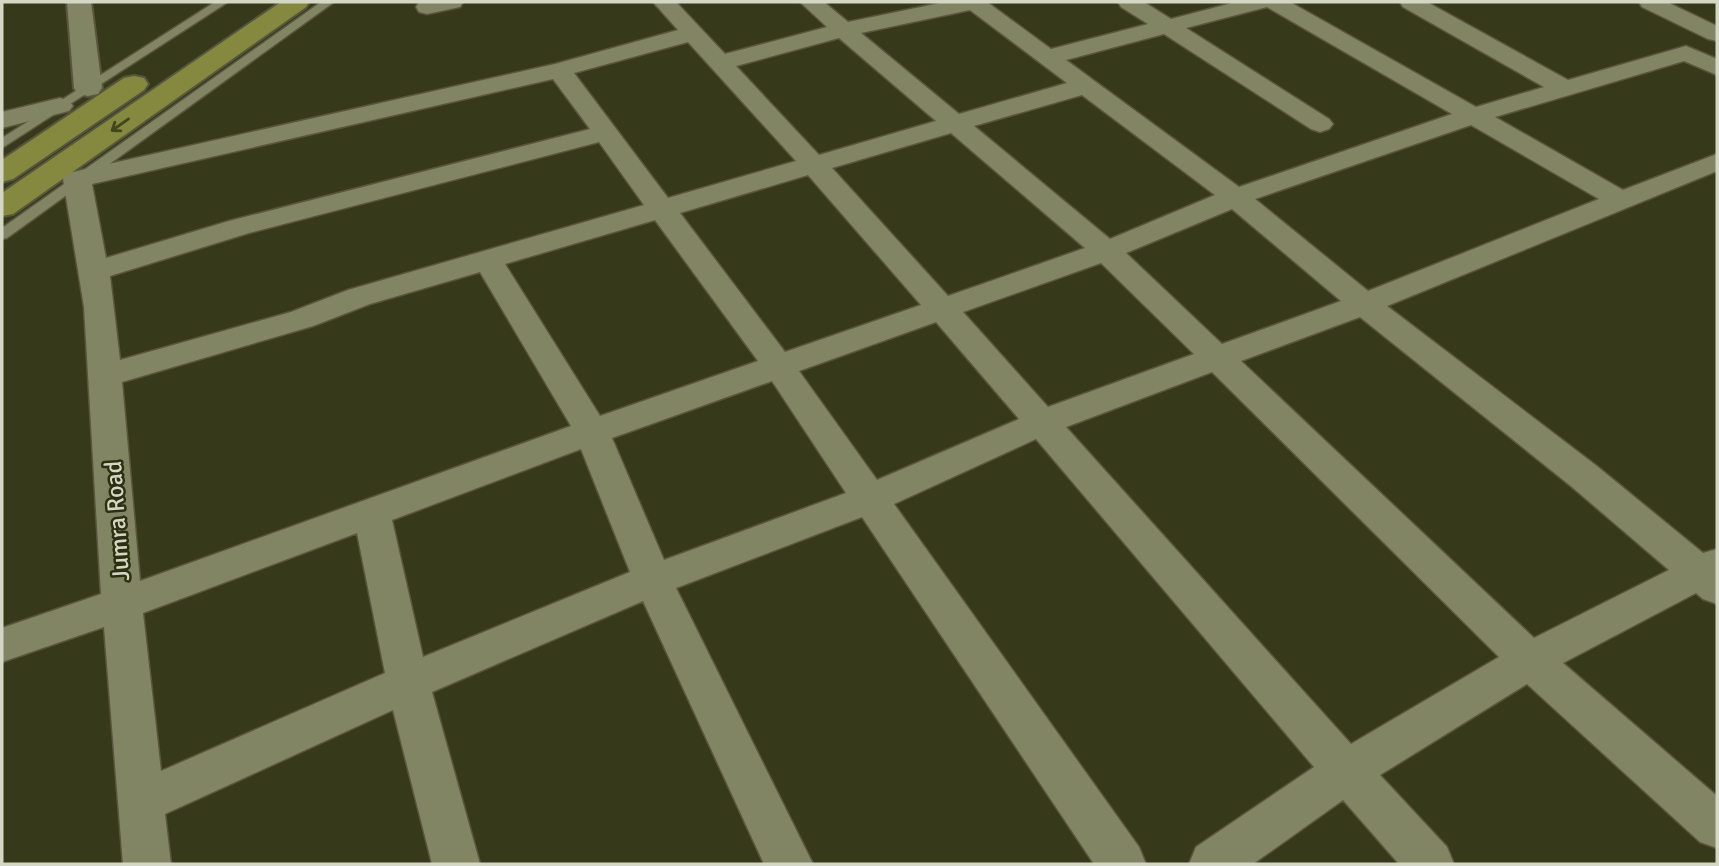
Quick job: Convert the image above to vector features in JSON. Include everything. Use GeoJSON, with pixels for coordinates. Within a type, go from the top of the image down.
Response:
{"type":"FeatureCollection","features":[{"type":"Feature","properties":{"kind":"highway"},"geometry":{"type":"LineString","coordinates":[[2,173],[255,2]]}},
{"type":"Feature","properties":{"kind":"highway"},"geometry":{"type":"LineString","coordinates":[[2,207],[297,2]]}},
{"type":"Feature","properties":{"kind":"street"},"geometry":{"type":"LineString","coordinates":[[79,2],[88,88]]}},
{"type":"Feature","properties":{"kind":"street"},"geometry":{"type":"LineString","coordinates":[[427,7],[452,2]]}},
{"type":"Feature","properties":{"kind":"street"},"geometry":{"type":"LineString","coordinates":[[664,2],[722,62],[942,307],[1430,864]]}},
{"type":"Feature","properties":{"kind":"street"},"geometry":{"type":"LineString","coordinates":[[811,2],[1106,251],[1530,660],[1717,826]]}},
{"type":"Feature","properties":{"kind":"street"},"geometry":{"type":"LineString","coordinates":[[722,62],[842,30],[974,2],[1045,58],[1235,198],[1364,304],[1711,575],[1530,660],[1346,771],[1213,864]]}},
{"type":"Feature","properties":{"kind":"street"},"geometry":{"type":"LineString","coordinates":[[1129,2],[1320,124]]}},
{"type":"Feature","properties":{"kind":"street"},"geometry":{"type":"LineString","coordinates":[[1045,58],[1261,2]]}},
{"type":"Feature","properties":{"kind":"street"},"geometry":{"type":"LineString","coordinates":[[1274,2],[1621,200]]}},
{"type":"Feature","properties":{"kind":"street"},"geometry":{"type":"LineString","coordinates":[[1411,2],[1566,89]]}},
{"type":"Feature","properties":{"kind":"street"},"geometry":{"type":"LineString","coordinates":[[1650,2],[1716,34]]}},
{"type":"Feature","properties":{"kind":"street"},"geometry":{"type":"LineString","coordinates":[[78,179],[559,70],[693,33]]}},
{"type":"Feature","properties":{"kind":"street"},"geometry":{"type":"LineString","coordinates":[[2,645],[122,604],[592,432],[780,368],[942,307],[1106,251],[1235,198],[1475,115],[1686,53],[1717,68]]}},
{"type":"Feature","properties":{"kind":"street"},"geometry":{"type":"LineString","coordinates":[[559,70],[780,368],[1122,864]]}},
{"type":"Feature","properties":{"kind":"street"},"geometry":{"type":"LineString","coordinates":[[107,375],[302,319],[359,297],[1084,86]]}},
{"type":"Feature","properties":{"kind":"street"},"geometry":{"type":"LineString","coordinates":[[2,120],[60,106]]}},
{"type":"Feature","properties":{"kind":"street"},"geometry":{"type":"LineString","coordinates":[[94,271],[239,227],[605,132]]}},
{"type":"Feature","properties":{"kind":"street"},"geometry":{"type":"LineString","coordinates":[[143,802],[408,683],[653,580],[872,498],[1043,422],[1364,304],[1717,162]]}},
{"type":"Feature","properties":{"kind":"street","name":"Jumra Road"},"geometry":{"type":"LineString","coordinates":[[78,179],[94,271],[107,375],[122,604],[147,864]]}},
{"type":"Feature","properties":{"kind":"street"},"geometry":{"type":"LineString","coordinates":[[488,260],[592,432],[653,580],[789,864]]}},
{"type":"Feature","properties":{"kind":"street"},"geometry":{"type":"LineString","coordinates":[[371,512],[408,683],[456,864]]}},
{"type":"Feature","properties":{"kind":"lane"},"geometry":{"type":"LineString","coordinates":[[2,144],[222,2]]}},
{"type":"Feature","properties":{"kind":"lane"},"geometry":{"type":"LineString","coordinates":[[2,235],[327,2]]}}]}
